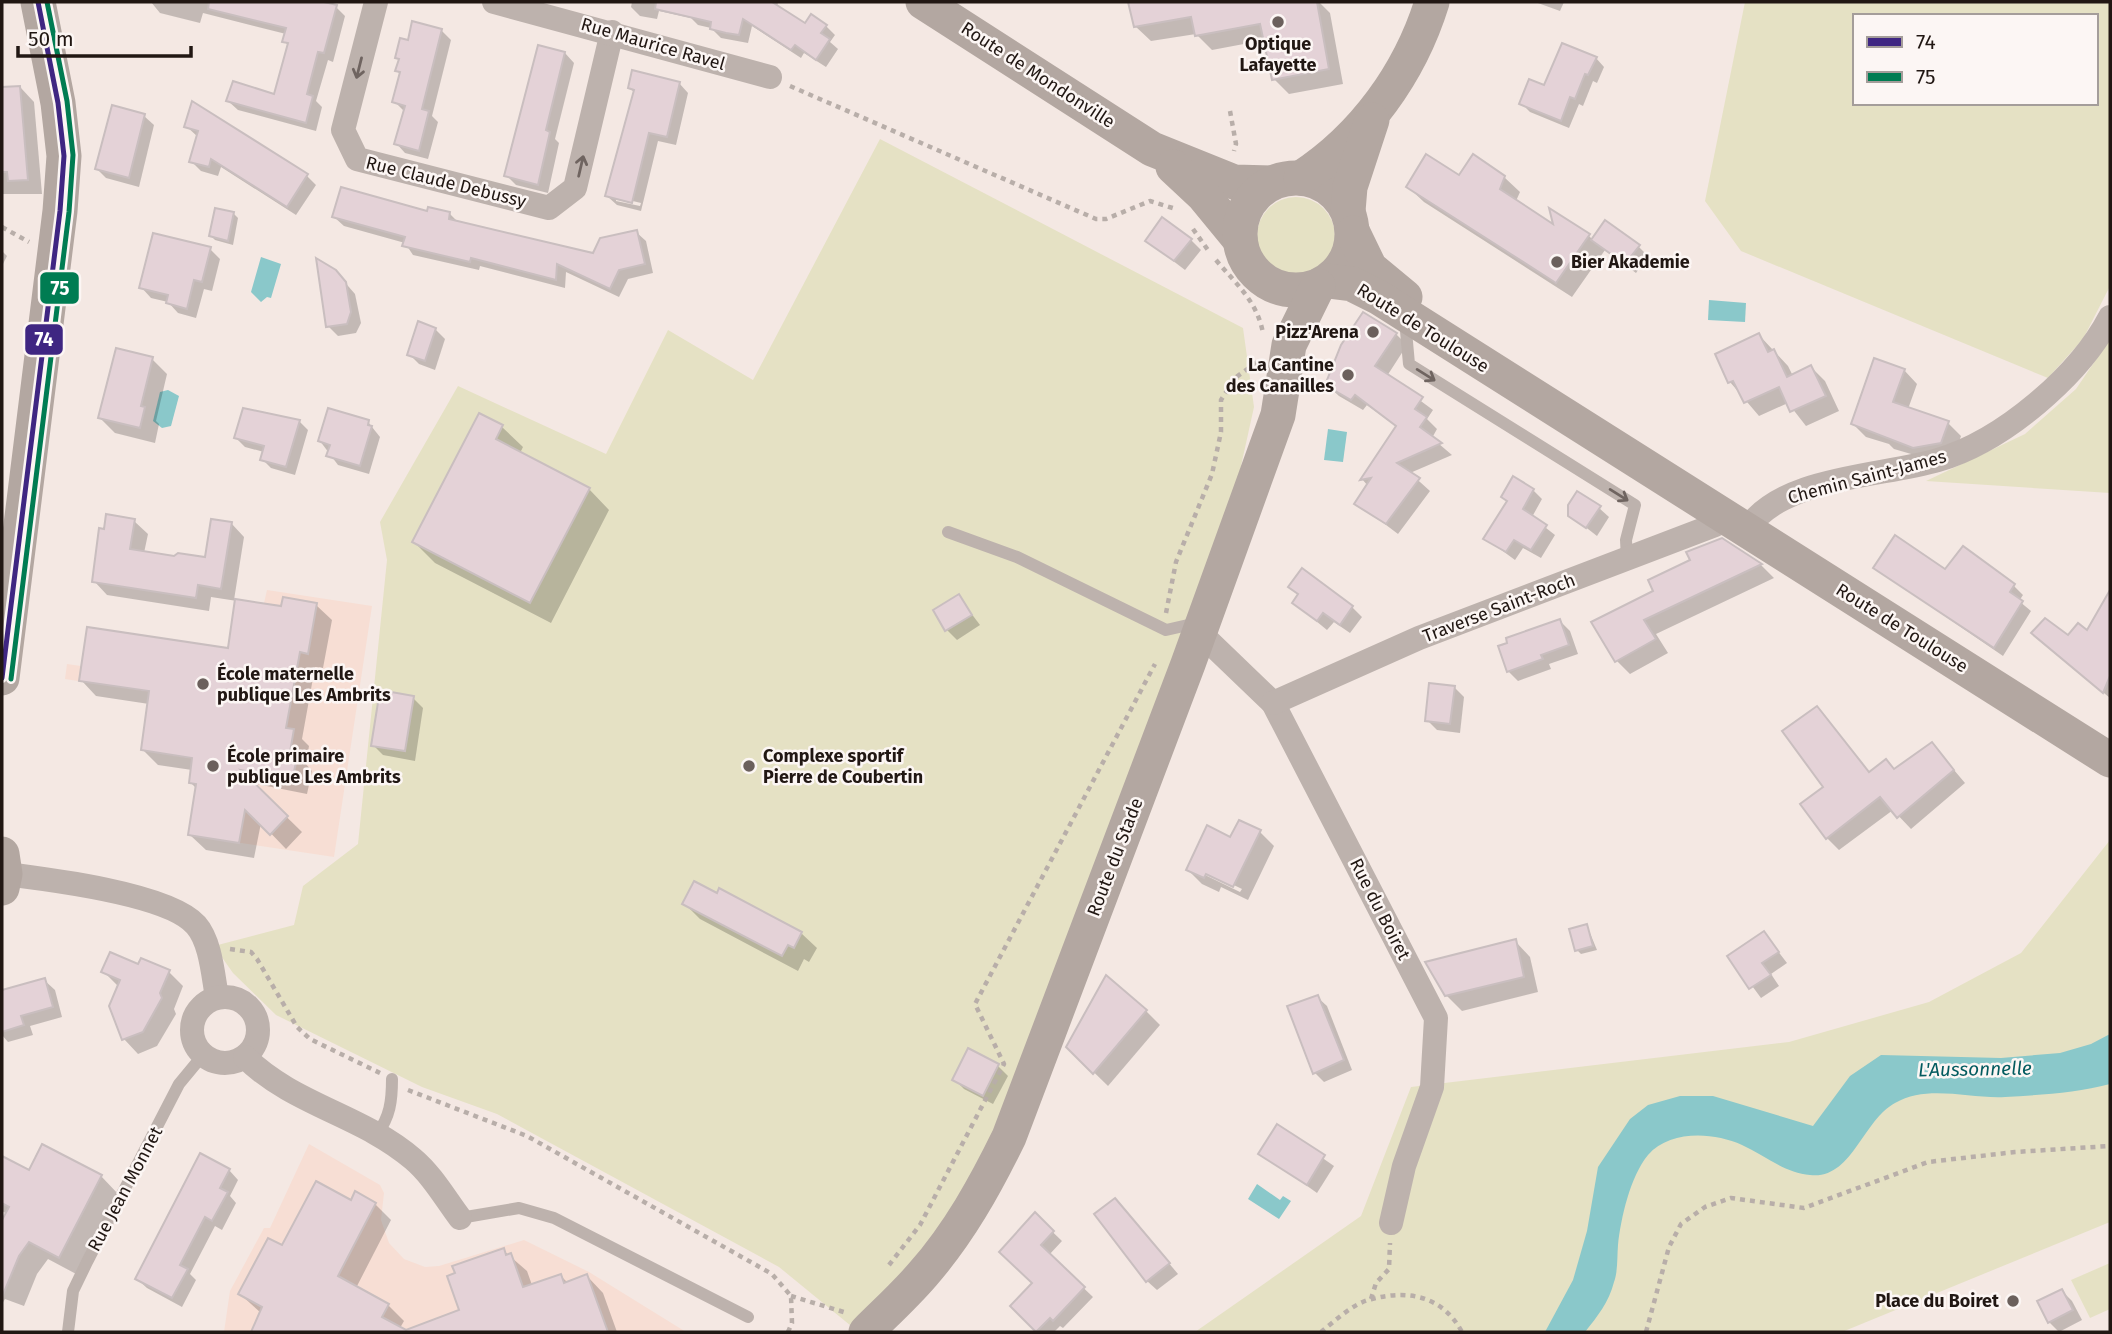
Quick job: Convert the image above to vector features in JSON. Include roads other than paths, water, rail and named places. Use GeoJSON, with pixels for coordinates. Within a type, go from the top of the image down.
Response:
{"type":"FeatureCollection","features":[{"type":"Feature","properties":{"kind":"main road"},"geometry":{"type":"LineString","coordinates":[[2,678],[60,211],[64,156],[58,103],[38,2]]}},
{"type":"Feature","properties":{"kind":"main road","name":"Route de Mondonville"},"geometry":{"type":"LineString","coordinates":[[923,2],[1152,149],[1203,195],[1240,240]]}},
{"type":"Feature","properties":{"kind":"main road"},"geometry":{"type":"LineString","coordinates":[[1374,114],[1287,181],[1251,201],[1240,226],[1240,240],[1247,262],[1262,279],[1289,290],[1323,284],[1347,260],[1350,187],[1374,114],[1405,66],[1432,2]]}},
{"type":"Feature","properties":{"kind":"main road","name":"Route de Mondonville"},"geometry":{"type":"LineString","coordinates":[[1152,149],[1234,183],[1287,181]]}},
{"type":"Feature","properties":{"kind":"main road"},"geometry":{"type":"LineString","coordinates":[[1287,181],[1334,192],[1350,222]]}},
{"type":"Feature","properties":{"kind":"main road","name":"Route de Toulouse"},"geometry":{"type":"LineString","coordinates":[[1350,222],[1370,268],[1387,284],[1654,464],[1694,496]]}},
{"type":"Feature","properties":{"kind":"main road"},"geometry":{"type":"LineString","coordinates":[[1262,279],[1274,348]]}},
{"type":"Feature","properties":{"kind":"main road","name":"Route de Toulouse"},"geometry":{"type":"LineString","coordinates":[[1323,284],[1352,284],[1405,316],[2110,760]]}},
{"type":"Feature","properties":{"kind":"main road","name":"Route du Stade"},"geometry":{"type":"LineString","coordinates":[[861,1320],[923,1274],[958,1228],[985,1186],[1009,1137],[1183,631],[1278,415],[1274,348],[1323,284]]}},
{"type":"Feature","properties":{"kind":"street","name":"Rue Claude Debussy"},"geometry":{"type":"LineString","coordinates":[[376,2],[343,130],[357,159],[549,208],[575,188],[612,32]]}},
{"type":"Feature","properties":{"kind":"street","name":"Rue Maurice Ravel"},"geometry":{"type":"LineString","coordinates":[[494,2],[770,77]]}},
{"type":"Feature","properties":{"kind":"street","name":"Chemin Saint-James"},"geometry":{"type":"LineString","coordinates":[[1736,523],[1755,517],[1786,497],[1938,460],[1970,448],[2010,422],[2072,371],[2098,340],[2110,317]]}},
{"type":"Feature","properties":{"kind":"street","name":"Traverse Saint-Roch"},"geometry":{"type":"LineString","coordinates":[[1273,703],[1419,638],[1715,525],[1736,523]]}},
{"type":"Feature","properties":{"kind":"street","name":"Rue du Boiret"},"geometry":{"type":"LineString","coordinates":[[1183,631],[1273,703],[1436,1018],[1432,1087],[1404,1166],[1391,1223]]}},
{"type":"Feature","properties":{"kind":"street"},"geometry":{"type":"LineString","coordinates":[[3,872],[153,902],[181,914],[197,926],[208,954],[217,997]]}},
{"type":"Feature","properties":{"kind":"street"},"geometry":{"type":"LineString","coordinates":[[231,996],[243,1001],[253,1010],[259,1035],[254,1048],[245,1057],[219,1063],[204,1055],[196,1046],[193,1022],[206,1002],[217,997],[231,996]]}},
{"type":"Feature","properties":{"kind":"street"},"geometry":{"type":"LineString","coordinates":[[245,1057],[261,1074],[286,1091],[377,1134],[413,1159],[460,1218]]}},
{"type":"Feature","properties":{"kind":"lane"},"geometry":{"type":"LineString","coordinates":[[1405,316],[1409,364],[1635,505],[1626,540],[1627,559]]}},
{"type":"Feature","properties":{"kind":"lane"},"geometry":{"type":"LineString","coordinates":[[948,532],[1017,557],[1183,631]]}},
{"type":"Feature","properties":{"kind":"lane","name":"Rue Jean Monnet"},"geometry":{"type":"LineString","coordinates":[[68,1332],[73,1291],[87,1262],[179,1084],[204,1055]]}},
{"type":"Feature","properties":{"kind":"lane"},"geometry":{"type":"LineString","coordinates":[[377,1134],[386,1123],[392,1103],[392,1079]]}},
{"type":"Feature","properties":{"kind":"lane"},"geometry":{"type":"LineString","coordinates":[[460,1218],[519,1208],[554,1218],[748,1317]]}},
{"type":"Feature","properties":{"kind":"water"},"geometry":{"type":"Polygon","coordinates":[[[261,257],[281,264],[271,298],[267,297],[261,302],[251,292],[261,257]]]}},
{"type":"Feature","properties":{"kind":"water"},"geometry":{"type":"Polygon","coordinates":[[[1709,300],[1746,303],[1745,322],[1708,320],[1709,300]]]}},
{"type":"Feature","properties":{"kind":"water"},"geometry":{"type":"Polygon","coordinates":[[[168,390],[179,396],[171,426],[162,428],[153,421],[160,392],[168,390]]]}},
{"type":"Feature","properties":{"kind":"water"},"geometry":{"type":"Polygon","coordinates":[[[1328,429],[1347,432],[1343,462],[1324,460],[1328,429]]]}},
{"type":"Feature","properties":{"kind":"water","name":"L'Aussonnelle"},"geometry":{"type":"Polygon","coordinates":[[[2110,1034],[2110,1084],[2072,1092],[2032,1095],[1991,1097],[1935,1093],[1908,1097],[1884,1111],[1847,1159],[1824,1174],[1810,1175],[1792,1171],[1742,1145],[1718,1138],[1692,1136],[1668,1141],[1648,1155],[1631,1186],[1621,1223],[1615,1278],[1602,1309],[1585,1332],[1545,1332],[1573,1280],[1587,1231],[1598,1167],[1630,1119],[1648,1105],[1680,1096],[1713,1096],[1813,1126],[1850,1076],[1881,1055],[2001,1058],[2060,1053],[2091,1044],[2110,1034]]]}},
{"type":"Feature","properties":{"kind":"water"},"geometry":{"type":"Polygon","coordinates":[[[1257,1184],[1280,1200],[1283,1196],[1291,1201],[1279,1219],[1248,1199],[1257,1184]]]}},
{"type":"Feature","properties":{"kind":"place","name":"Optique Lafayette"},"geometry":{"type":"Point","coordinates":[1278,22]}},
{"type":"Feature","properties":{"kind":"place","name":"Bier Akademie"},"geometry":{"type":"Point","coordinates":[1557,262]}},
{"type":"Feature","properties":{"kind":"place","name":"Pizz'Arena"},"geometry":{"type":"Point","coordinates":[1373,332]}},
{"type":"Feature","properties":{"kind":"place","name":"La Cantine des Canailles"},"geometry":{"type":"Point","coordinates":[1348,375]}},
{"type":"Feature","properties":{"kind":"place","name":"École maternelle publique Les Ambrits"},"geometry":{"type":"Point","coordinates":[203,684]}},
{"type":"Feature","properties":{"kind":"place","name":"École primaire publique Les Ambrits"},"geometry":{"type":"Point","coordinates":[213,766]}},
{"type":"Feature","properties":{"kind":"place","name":"Complexe sportif Pierre de Coubertin"},"geometry":{"type":"Point","coordinates":[749,766]}},
{"type":"Feature","properties":{"kind":"place","name":"Place du Boiret"},"geometry":{"type":"Point","coordinates":[2013,1301]}}]}
